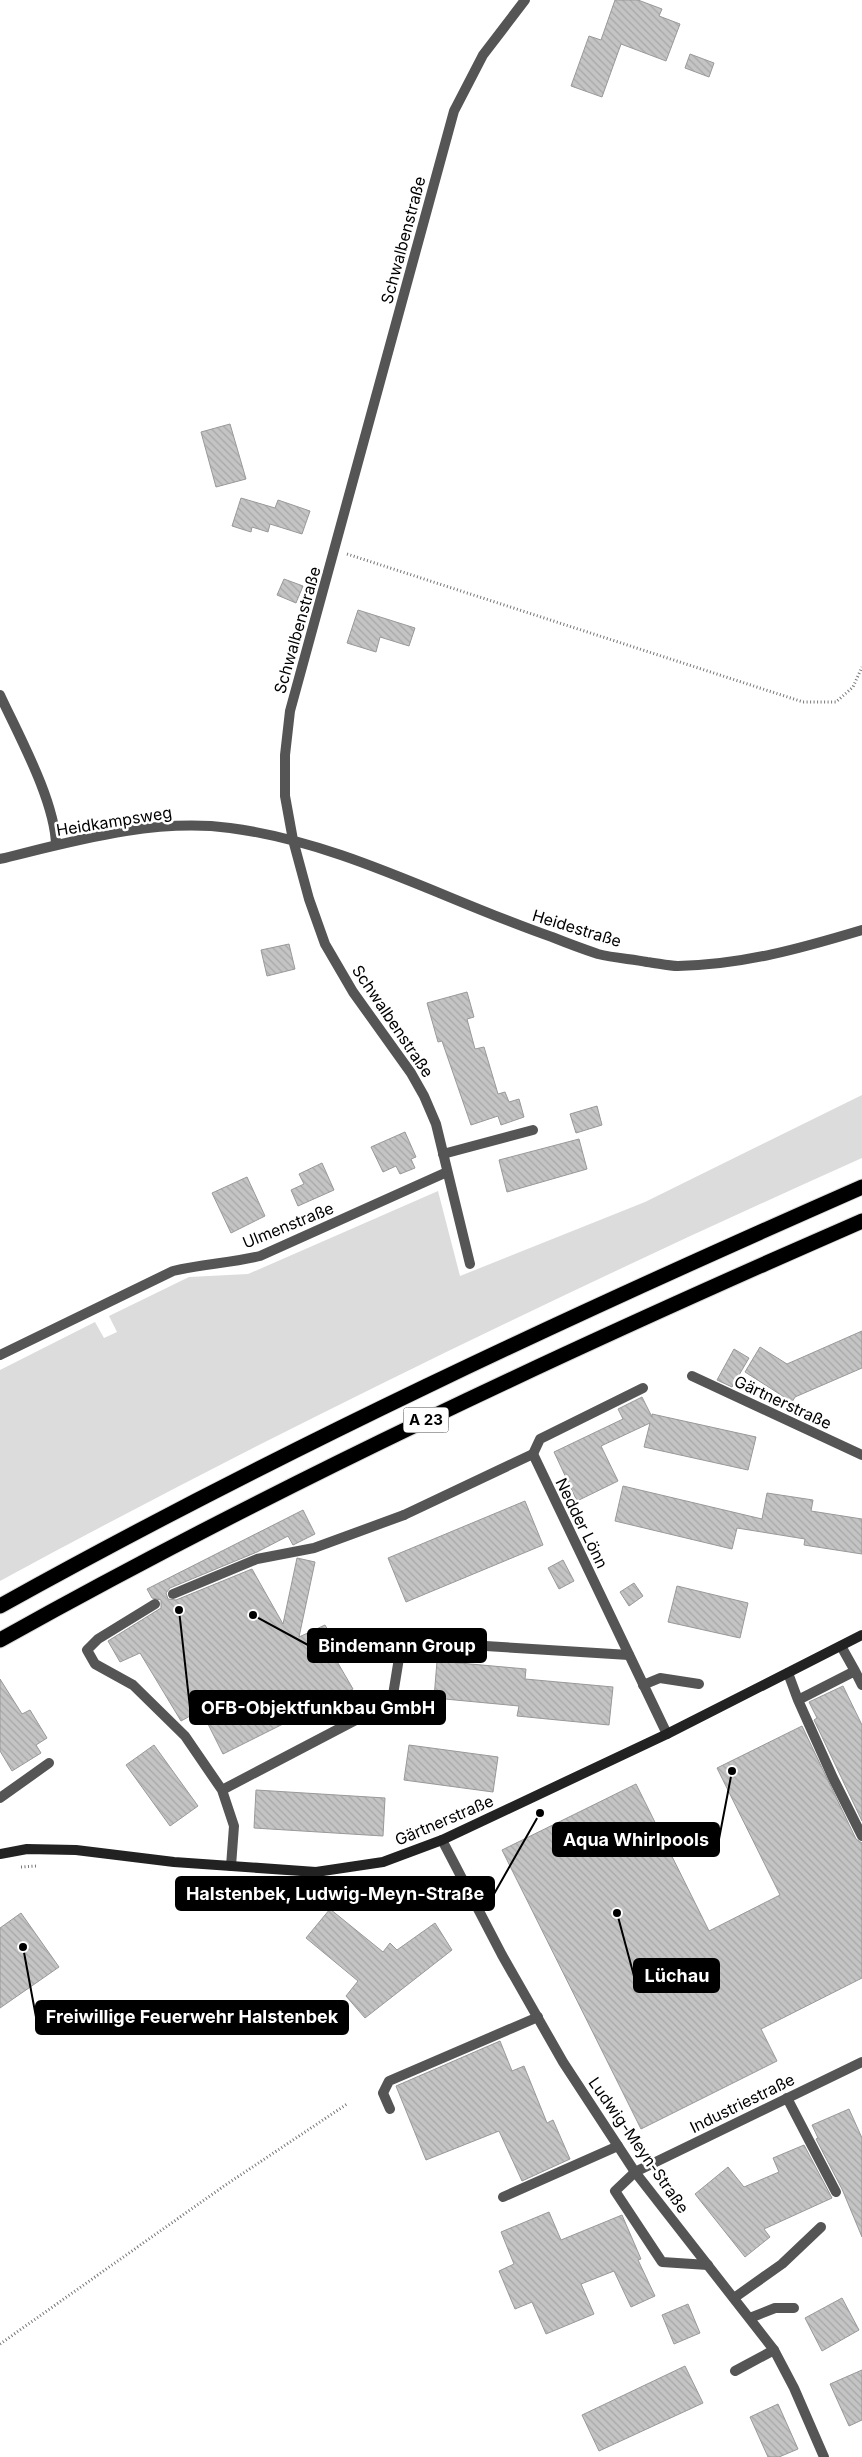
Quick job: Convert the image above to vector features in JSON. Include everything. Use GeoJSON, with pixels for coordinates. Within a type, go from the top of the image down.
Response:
{"type":"FeatureCollection","features":[{"type":"Feature","properties":{"kind":"highway","name":"A 23"},"geometry":{"type":"LineString","coordinates":[[0,1606],[195,1500],[351,1422],[690,1263],[862,1187]]}},
{"type":"Feature","properties":{"kind":"highway","name":"A 23"},"geometry":{"type":"LineString","coordinates":[[0,1640],[203,1531],[375,1444],[676,1303],[862,1221]]}},
{"type":"Feature","properties":{"kind":"street","name":"Schwalbenstraße"},"geometry":{"type":"LineString","coordinates":[[470,1264],[436,1124],[424,1096],[411,1073],[353,992],[325,944],[309,899],[293,840],[285,796],[285,755],[290,711],[454,111],[483,55],[525,0]]}},
{"type":"Feature","properties":{"kind":"street"},"geometry":{"type":"LineString","coordinates":[[0,695],[49,807],[56,827],[56,845]]}},
{"type":"Feature","properties":{"kind":"street","name":"Heidkampsweg"},"geometry":{"type":"LineString","coordinates":[[0,859],[56,845],[130,831],[182,826],[227,827],[293,840]]}},
{"type":"Feature","properties":{"kind":"street","name":"Heidestraße"},"geometry":{"type":"LineString","coordinates":[[293,840],[388,873],[530,930],[599,954],[676,966],[740,962],[862,930]]}},
{"type":"Feature","properties":{"kind":"street"},"geometry":{"type":"LineString","coordinates":[[443,1154],[533,1130]]}},
{"type":"Feature","properties":{"kind":"street","name":"Ulmenstraße"},"geometry":{"type":"LineString","coordinates":[[0,1355],[173,1271],[201,1264],[239,1261],[260,1256],[447,1172]]}},
{"type":"Feature","properties":{"kind":"street","name":"Gärtnerstraße"},"geometry":{"type":"LineString","coordinates":[[692,1376],[862,1455]]}},
{"type":"Feature","properties":{"kind":"street"},"geometry":{"type":"LineString","coordinates":[[173,1594],[257,1559],[314,1548],[404,1515],[532,1454],[540,1439],[644,1388]]}},
{"type":"Feature","properties":{"kind":"street","name":"Nedder Lönn"},"geometry":{"type":"LineString","coordinates":[[532,1454],[667,1734]]}},
{"type":"Feature","properties":{"kind":"street"},"geometry":{"type":"LineString","coordinates":[[154,1604],[98,1639],[87,1650],[95,1664],[132,1685],[185,1736],[222,1790],[234,1826],[231,1866]]}},
{"type":"Feature","properties":{"kind":"street","name":"Gärtnerstraße"},"geometry":{"type":"LineString","coordinates":[[0,1854],[27,1849],[76,1850],[231,1866],[316,1872],[383,1862],[442,1840],[667,1734],[862,1635]]}},
{"type":"Feature","properties":{"kind":"street"},"geometry":{"type":"LineString","coordinates":[[370,1645],[399,1658],[437,1643],[629,1655]]}},
{"type":"Feature","properties":{"kind":"street"},"geometry":{"type":"LineString","coordinates":[[841,1646],[862,1685]]}},
{"type":"Feature","properties":{"kind":"street"},"geometry":{"type":"LineString","coordinates":[[222,1790],[392,1701],[399,1658]]}},
{"type":"Feature","properties":{"kind":"street"},"geometry":{"type":"LineString","coordinates":[[798,1700],[855,1671]]}},
{"type":"Feature","properties":{"kind":"street"},"geometry":{"type":"LineString","coordinates":[[788,1673],[833,1778],[862,1836]]}},
{"type":"Feature","properties":{"kind":"street"},"geometry":{"type":"LineString","coordinates":[[643,1685],[660,1678],[699,1684]]}},
{"type":"Feature","properties":{"kind":"street"},"geometry":{"type":"LineString","coordinates":[[0,1798],[49,1763]]}},
{"type":"Feature","properties":{"kind":"street","name":"Ludwig-Meyn-Straße"},"geometry":{"type":"LineString","coordinates":[[442,1840],[502,1955],[563,2062],[635,2172],[774,2350],[794,2388],[824,2457]]}},
{"type":"Feature","properties":{"kind":"street"},"geometry":{"type":"LineString","coordinates":[[390,2109],[383,2094],[389,2080],[538,2018]]}},
{"type":"Feature","properties":{"kind":"street","name":"Industriestraße"},"geometry":{"type":"LineString","coordinates":[[708,2265],[662,2262],[615,2191],[635,2172],[862,2062]]}},
{"type":"Feature","properties":{"kind":"street"},"geometry":{"type":"LineString","coordinates":[[787,2098],[836,2192]]}},
{"type":"Feature","properties":{"kind":"street"},"geometry":{"type":"LineString","coordinates":[[503,2196],[618,2146]]}},
{"type":"Feature","properties":{"kind":"street"},"geometry":{"type":"LineString","coordinates":[[734,2298],[782,2264],[820,2227]]}},
{"type":"Feature","properties":{"kind":"street"},"geometry":{"type":"LineString","coordinates":[[750,2318],[775,2308],[794,2308]]}},
{"type":"Feature","properties":{"kind":"street"},"geometry":{"type":"LineString","coordinates":[[735,2371],[774,2350]]}},
{"type":"Feature","properties":{"kind":"path"},"geometry":{"type":"LineString","coordinates":[[335,550],[803,702],[836,702],[853,687],[862,667]]}},
{"type":"Feature","properties":{"kind":"path"},"geometry":{"type":"LineString","coordinates":[[18,1867],[46,1865]]}},
{"type":"Feature","properties":{"kind":"path"},"geometry":{"type":"LineString","coordinates":[[0,2344],[224,2186],[348,2104]]}},
{"type":"Feature","properties":{"kind":"shaded area"},"geometry":{"type":"Polygon","coordinates":[[[862,1095],[862,1158],[644,1258],[427,1361],[106,1524],[0,1581],[0,1370],[95,1322],[104,1338],[117,1332],[109,1316],[189,1277],[248,1274],[438,1191],[460,1276],[645,1202],[862,1095]]]}},
{"type":"Feature","properties":{"kind":"building"},"geometry":{"type":"Polygon","coordinates":[[[615,0],[638,0],[662,9],[659,16],[680,24],[666,61],[621,44],[602,97],[571,86],[589,36],[601,40],[615,0]]]}},
{"type":"Feature","properties":{"kind":"building"},"geometry":{"type":"Polygon","coordinates":[[[690,54],[714,63],[709,77],[685,68],[690,54]]]}},
{"type":"Feature","properties":{"kind":"building"},"geometry":{"type":"Polygon","coordinates":[[[230,424],[246,479],[216,487],[201,432],[230,424]]]}},
{"type":"Feature","properties":{"kind":"building"},"geometry":{"type":"Polygon","coordinates":[[[241,498],[275,508],[278,500],[310,511],[302,534],[270,524],[268,532],[252,527],[251,532],[232,526],[241,498]]]}},
{"type":"Feature","properties":{"kind":"building"},"geometry":{"type":"Polygon","coordinates":[[[284,579],[303,586],[296,603],[277,595],[284,579]]]}},
{"type":"Feature","properties":{"kind":"building"},"geometry":{"type":"Polygon","coordinates":[[[358,610],[415,628],[409,646],[380,637],[376,652],[347,643],[358,610]]]}},
{"type":"Feature","properties":{"kind":"building"},"geometry":{"type":"Polygon","coordinates":[[[289,944],[295,969],[267,976],[261,950],[289,944]]]}},
{"type":"Feature","properties":{"kind":"building"},"geometry":{"type":"Polygon","coordinates":[[[467,992],[474,1017],[467,1019],[475,1049],[484,1047],[498,1094],[505,1092],[509,1102],[519,1099],[524,1117],[501,1125],[498,1116],[471,1125],[442,1041],[438,1042],[427,1003],[467,992]]]}},
{"type":"Feature","properties":{"kind":"building"},"geometry":{"type":"Polygon","coordinates":[[[597,1106],[602,1125],[576,1133],[570,1114],[597,1106]]]}},
{"type":"Feature","properties":{"kind":"building"},"geometry":{"type":"Polygon","coordinates":[[[405,1132],[416,1157],[411,1159],[415,1168],[400,1174],[396,1166],[383,1172],[371,1147],[405,1132]]]}},
{"type":"Feature","properties":{"kind":"building"},"geometry":{"type":"Polygon","coordinates":[[[579,1139],[587,1169],[507,1192],[499,1160],[579,1139]]]}},
{"type":"Feature","properties":{"kind":"building"},"geometry":{"type":"Polygon","coordinates":[[[322,1163],[334,1190],[298,1206],[291,1190],[304,1184],[299,1174],[322,1163]]]}},
{"type":"Feature","properties":{"kind":"building"},"geometry":{"type":"Polygon","coordinates":[[[247,1177],[265,1216],[231,1233],[212,1193],[247,1177]]]}},
{"type":"Feature","properties":{"kind":"building"},"geometry":{"type":"Polygon","coordinates":[[[862,1331],[862,1368],[795,1397],[792,1402],[745,1372],[760,1347],[787,1364],[862,1331]]]}},
{"type":"Feature","properties":{"kind":"building"},"geometry":{"type":"Polygon","coordinates":[[[734,1349],[749,1358],[732,1387],[717,1380],[734,1349]]]}},
{"type":"Feature","properties":{"kind":"building"},"geometry":{"type":"Polygon","coordinates":[[[642,1397],[652,1417],[652,1414],[756,1437],[748,1470],[644,1447],[650,1423],[601,1446],[618,1481],[577,1501],[554,1452],[623,1419],[618,1409],[642,1397]]]}},
{"type":"Feature","properties":{"kind":"building"},"geometry":{"type":"Polygon","coordinates":[[[623,1486],[762,1519],[767,1493],[813,1500],[811,1511],[862,1519],[862,1554],[804,1545],[805,1539],[737,1528],[732,1549],[615,1521],[623,1486]]]}},
{"type":"Feature","properties":{"kind":"building"},"geometry":{"type":"Polygon","coordinates":[[[525,1501],[543,1545],[406,1602],[388,1558],[525,1501]]]}},
{"type":"Feature","properties":{"kind":"building"},"geometry":{"type":"Polygon","coordinates":[[[303,1510],[315,1534],[293,1545],[288,1536],[257,1552],[170,1588],[166,1593],[168,1599],[176,1600],[252,1569],[283,1624],[297,1558],[315,1562],[299,1637],[325,1625],[335,1642],[328,1646],[353,1689],[223,1754],[201,1710],[181,1721],[140,1653],[120,1662],[108,1641],[161,1608],[161,1600],[152,1598],[147,1589],[303,1510]]]}},
{"type":"Feature","properties":{"kind":"building"},"geometry":{"type":"Polygon","coordinates":[[[563,1560],[574,1581],[559,1589],[548,1568],[563,1560]]]}},
{"type":"Feature","properties":{"kind":"building"},"geometry":{"type":"Polygon","coordinates":[[[634,1583],[643,1596],[629,1606],[620,1592],[634,1583]]]}},
{"type":"Feature","properties":{"kind":"building"},"geometry":{"type":"Polygon","coordinates":[[[677,1586],[748,1603],[740,1638],[668,1622],[677,1586]]]}},
{"type":"Feature","properties":{"kind":"building"},"geometry":{"type":"Polygon","coordinates":[[[437,1661],[526,1669],[525,1679],[613,1687],[609,1725],[517,1716],[519,1706],[434,1698],[437,1661]]]}},
{"type":"Feature","properties":{"kind":"building"},"geometry":{"type":"Polygon","coordinates":[[[0,1679],[22,1714],[30,1710],[47,1738],[36,1745],[41,1753],[12,1771],[0,1751],[0,1679]]]}},
{"type":"Feature","properties":{"kind":"building"},"geometry":{"type":"Polygon","coordinates":[[[843,1686],[862,1725],[862,1821],[814,1720],[817,1718],[809,1702],[843,1686]]]}},
{"type":"Feature","properties":{"kind":"building"},"geometry":{"type":"Polygon","coordinates":[[[802,1726],[856,1839],[862,1843],[862,1978],[761,2029],[777,2061],[641,2129],[502,1850],[636,1784],[709,1931],[780,1895],[717,1768],[802,1726]]]}},
{"type":"Feature","properties":{"kind":"building"},"geometry":{"type":"Polygon","coordinates":[[[154,1745],[198,1806],[170,1826],[126,1765],[154,1745]]]}},
{"type":"Feature","properties":{"kind":"building"},"geometry":{"type":"Polygon","coordinates":[[[409,1745],[498,1757],[493,1792],[404,1780],[409,1745]]]}},
{"type":"Feature","properties":{"kind":"building"},"geometry":{"type":"Polygon","coordinates":[[[256,1790],[385,1798],[383,1836],[254,1828],[256,1790]]]}},
{"type":"Feature","properties":{"kind":"building"},"geometry":{"type":"Polygon","coordinates":[[[330,1909],[383,1952],[390,1943],[397,1950],[435,1923],[452,1950],[365,2018],[346,1996],[358,1981],[306,1938],[330,1909]]]}},
{"type":"Feature","properties":{"kind":"building"},"geometry":{"type":"Polygon","coordinates":[[[21,1913],[59,1967],[0,2008],[0,1928],[21,1913]]]}},
{"type":"Feature","properties":{"kind":"building"},"geometry":{"type":"Polygon","coordinates":[[[500,2041],[512,2071],[524,2066],[547,2123],[553,2120],[570,2159],[522,2181],[499,2131],[426,2160],[396,2086],[500,2041]]]}},
{"type":"Feature","properties":{"kind":"building"},"geometry":{"type":"Polygon","coordinates":[[[849,2109],[862,2138],[862,2237],[842,2189],[816,2139],[818,2138],[812,2125],[849,2109]]]}},
{"type":"Feature","properties":{"kind":"building"},"geometry":{"type":"Polygon","coordinates":[[[804,2145],[832,2198],[764,2229],[770,2237],[745,2257],[695,2194],[728,2167],[744,2187],[779,2172],[773,2158],[804,2145]]]}},
{"type":"Feature","properties":{"kind":"building"},"geometry":{"type":"Polygon","coordinates":[[[549,2212],[561,2240],[622,2215],[641,2259],[638,2260],[655,2296],[631,2307],[614,2271],[581,2284],[594,2314],[546,2334],[532,2302],[515,2309],[499,2271],[514,2264],[501,2232],[549,2212]]]}},
{"type":"Feature","properties":{"kind":"building"},"geometry":{"type":"Polygon","coordinates":[[[842,2298],[859,2330],[822,2351],[805,2318],[842,2298]]]}},
{"type":"Feature","properties":{"kind":"building"},"geometry":{"type":"Polygon","coordinates":[[[688,2304],[700,2333],[674,2344],[662,2315],[688,2304]]]}},
{"type":"Feature","properties":{"kind":"building"},"geometry":{"type":"Polygon","coordinates":[[[685,2366],[703,2403],[599,2451],[582,2415],[685,2366]]]}},
{"type":"Feature","properties":{"kind":"building"},"geometry":{"type":"Polygon","coordinates":[[[862,2370],[862,2420],[849,2426],[830,2384],[862,2370]]]}},
{"type":"Feature","properties":{"kind":"building"},"geometry":{"type":"Polygon","coordinates":[[[778,2404],[798,2449],[779,2457],[768,2457],[750,2417],[778,2404]]]}},
{"type":"Feature","properties":{"kind":"place","name":"OFB-Objektfunkbau GmbH"},"geometry":{"type":"Point","coordinates":[179,1610]}},
{"type":"Feature","properties":{"kind":"place","name":"Bindemann Group"},"geometry":{"type":"Point","coordinates":[253,1615]}},
{"type":"Feature","properties":{"kind":"place","name":"Aqua Whirlpools"},"geometry":{"type":"Point","coordinates":[732,1771]}},
{"type":"Feature","properties":{"kind":"place","name":"Halstenbek, Ludwig-Meyn-Straße"},"geometry":{"type":"Point","coordinates":[540,1813]}},
{"type":"Feature","properties":{"kind":"place","name":"Lüchau"},"geometry":{"type":"Point","coordinates":[617,1913]}},
{"type":"Feature","properties":{"kind":"place","name":"Freiwillige Feuerwehr Halstenbek"},"geometry":{"type":"Point","coordinates":[23,1947]}}]}
